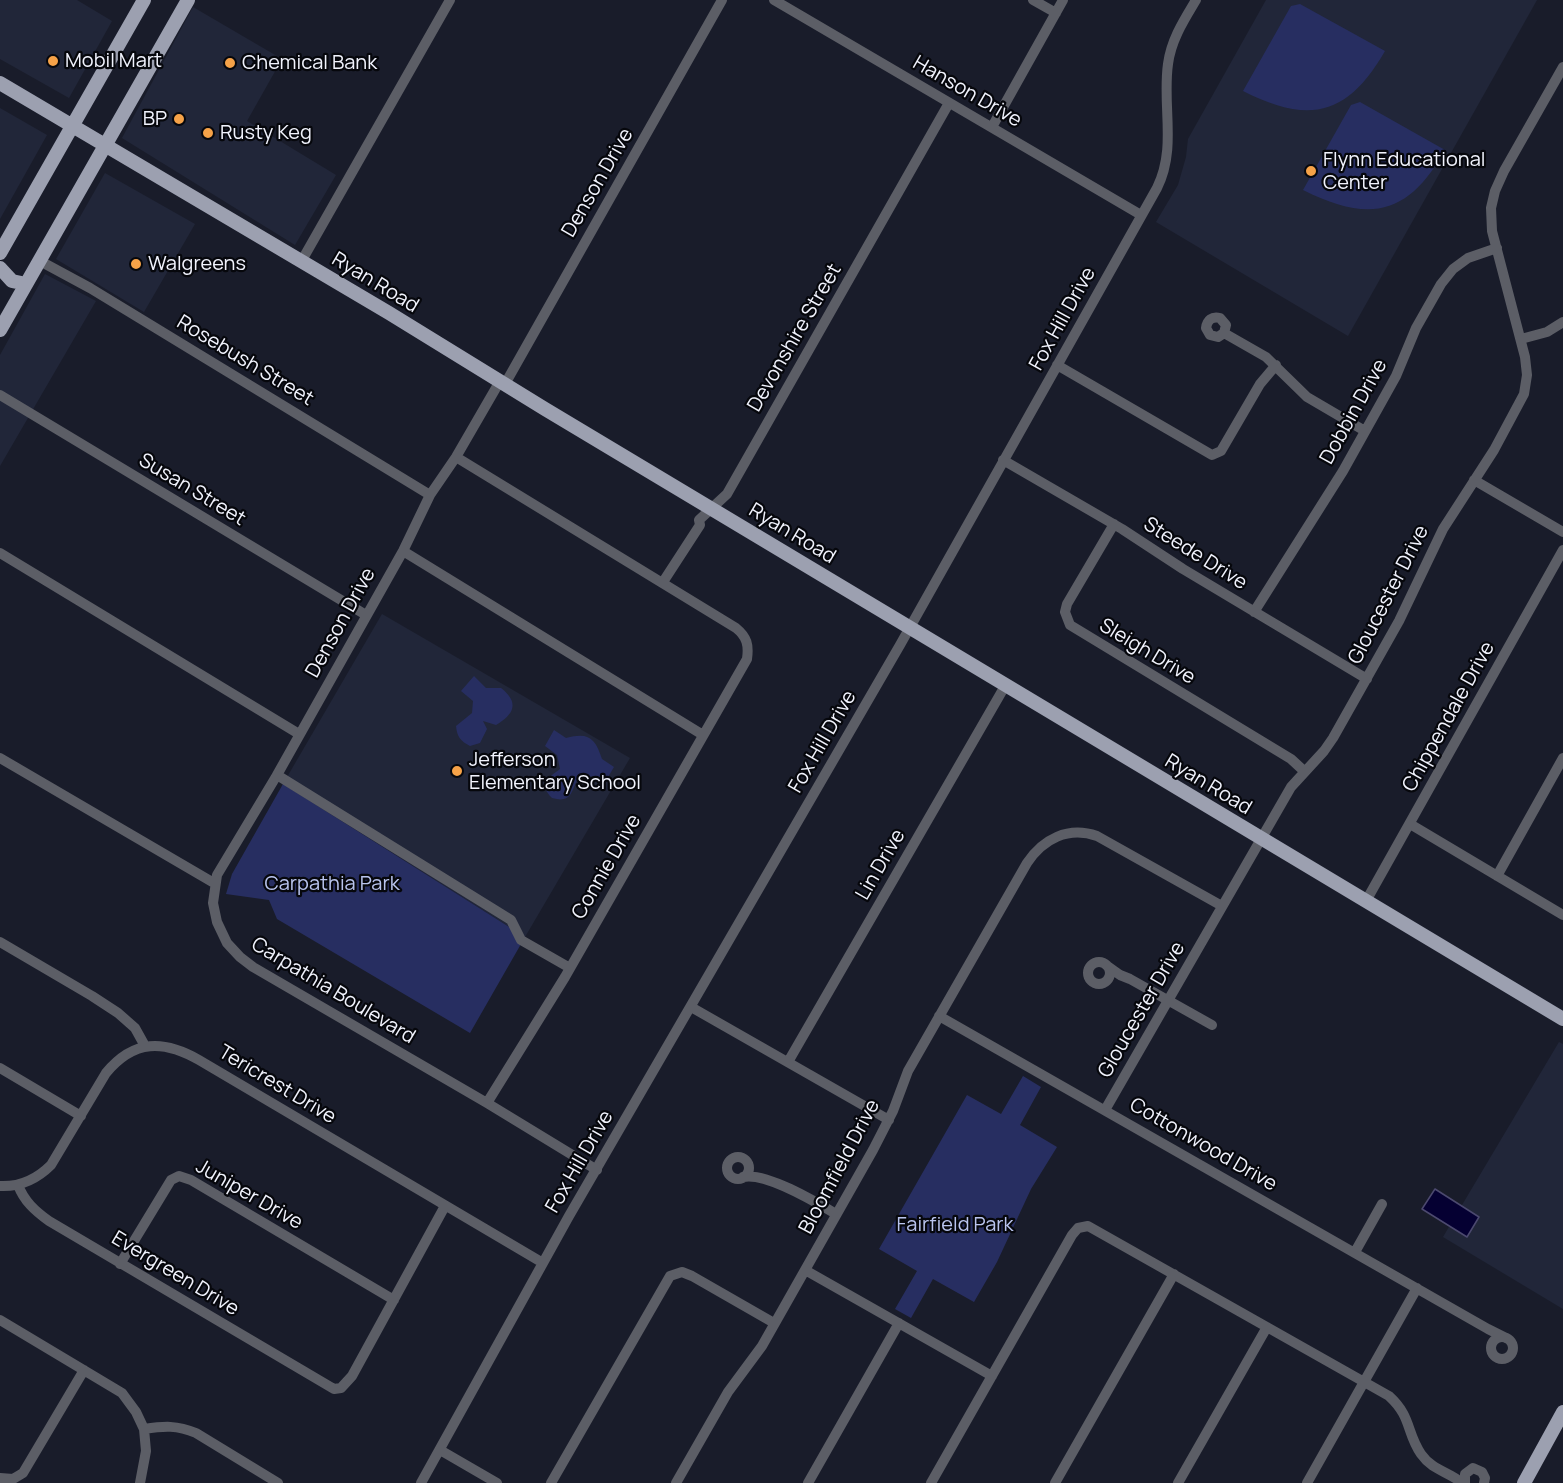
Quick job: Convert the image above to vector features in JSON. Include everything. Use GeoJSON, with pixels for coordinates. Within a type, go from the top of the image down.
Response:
{"type":"FeatureCollection","features":[{"type":"Feature","properties":{"kind":"main road"},"geometry":{"type":"LineString","coordinates":[[0,253],[144,0]]}},
{"type":"Feature","properties":{"kind":"main road"},"geometry":{"type":"LineString","coordinates":[[0,330],[106,146],[185,2]]}},
{"type":"Feature","properties":{"kind":"main road","name":"Ryan Road"},"geometry":{"type":"LineString","coordinates":[[0,83],[1563,1019]]}},
{"type":"Feature","properties":{"kind":"main road"},"geometry":{"type":"LineString","coordinates":[[0,268],[12,281],[26,284]]}},
{"type":"Feature","properties":{"kind":"main road"},"geometry":{"type":"LineString","coordinates":[[1524,1483],[1563,1412]]}},
{"type":"Feature","properties":{"kind":"street"},"geometry":{"type":"LineString","coordinates":[[301,262],[450,0]]}},
{"type":"Feature","properties":{"kind":"street","name":"Denson Drive"},"geometry":{"type":"LineString","coordinates":[[214,883],[222,863],[277,775],[403,551],[430,495],[456,458],[502,382],[722,0]]}},
{"type":"Feature","properties":{"kind":"street","name":"Hanson Drive"},"geometry":{"type":"LineString","coordinates":[[774,0],[1141,215]]}},
{"type":"Feature","properties":{"kind":"street"},"geometry":{"type":"LineString","coordinates":[[1033,0],[1056,13]]}},
{"type":"Feature","properties":{"kind":"street"},"geometry":{"type":"LineString","coordinates":[[992,127],[1063,0]]}},
{"type":"Feature","properties":{"kind":"street","name":"Fox Hill Drive"},"geometry":{"type":"LineString","coordinates":[[421,1483],[543,1263],[909,628],[1162,179],[1168,156],[1167,75],[1171,50],[1196,0]]}},
{"type":"Feature","properties":{"kind":"street","name":"Gloucester Drive"},"geometry":{"type":"LineString","coordinates":[[1105,1110],[1291,787],[1329,744],[1399,621],[1443,529],[1494,450],[1524,394],[1527,375],[1521,339],[1491,219],[1495,191],[1504,171],[1563,66]]}},
{"type":"Feature","properties":{"kind":"street","name":"Devonshire Street"},"geometry":{"type":"LineString","coordinates":[[663,582],[700,525],[699,520],[727,494],[949,102]]}},
{"type":"Feature","properties":{"kind":"street","name":"Dobbin Drive"},"geometry":{"type":"LineString","coordinates":[[1254,612],[1343,471],[1400,368],[1416,328],[1447,275],[1468,258],[1497,248]]}},
{"type":"Feature","properties":{"kind":"street","name":"Rosebush Street"},"geometry":{"type":"LineString","coordinates":[[40,261],[100,294],[430,495]]}},
{"type":"Feature","properties":{"kind":"street"},"geometry":{"type":"LineString","coordinates":[[1521,339],[1547,332],[1563,322]]}},
{"type":"Feature","properties":{"kind":"street"},"geometry":{"type":"LineString","coordinates":[[1224,333],[1276,365],[1307,397],[1365,431]]}},
{"type":"Feature","properties":{"kind":"street"},"geometry":{"type":"LineString","coordinates":[[1057,365],[1212,454],[1221,451],[1260,384],[1276,365]]}},
{"type":"Feature","properties":{"kind":"street","name":"Susan Street"},"geometry":{"type":"LineString","coordinates":[[0,395],[366,615]]}},
{"type":"Feature","properties":{"kind":"street"},"geometry":{"type":"LineString","coordinates":[[456,458],[663,582]]}},
{"type":"Feature","properties":{"kind":"street","name":"Steede Drive"},"geometry":{"type":"LineString","coordinates":[[1003,460],[1114,524],[1165,558],[1367,679]]}},
{"type":"Feature","properties":{"kind":"street"},"geometry":{"type":"LineString","coordinates":[[1474,480],[1563,532]]}},
{"type":"Feature","properties":{"kind":"street","name":"Sleigh Drive"},"geometry":{"type":"LineString","coordinates":[[1114,524],[1067,604],[1066,617],[1070,626],[1291,759],[1304,771]]}},
{"type":"Feature","properties":{"kind":"street","name":"Chippendale Drive"},"geometry":{"type":"LineString","coordinates":[[1366,901],[1563,550]]}},
{"type":"Feature","properties":{"kind":"street"},"geometry":{"type":"LineString","coordinates":[[403,551],[703,735]]}},
{"type":"Feature","properties":{"kind":"street"},"geometry":{"type":"LineString","coordinates":[[0,553],[299,734]]}},
{"type":"Feature","properties":{"kind":"street","name":"Connie Drive"},"geometry":{"type":"LineString","coordinates":[[488,1103],[570,968],[747,659],[748,644],[745,636],[663,582]]}},
{"type":"Feature","properties":{"kind":"street","name":"Lin Drive"},"geometry":{"type":"LineString","coordinates":[[788,1062],[1005,686]]}},
{"type":"Feature","properties":{"kind":"street"},"geometry":{"type":"LineString","coordinates":[[0,758],[214,883]]}},
{"type":"Feature","properties":{"kind":"street"},"geometry":{"type":"LineString","coordinates":[[1497,876],[1563,758]]}},
{"type":"Feature","properties":{"kind":"street"},"geometry":{"type":"LineString","coordinates":[[277,775],[511,920],[521,940],[570,968]]}},
{"type":"Feature","properties":{"kind":"street"},"geometry":{"type":"LineString","coordinates":[[1410,824],[1563,915]]}},
{"type":"Feature","properties":{"kind":"street","name":"Bloomfield Drive"},"geometry":{"type":"LineString","coordinates":[[676,1483],[728,1392],[754,1358],[805,1270],[889,1120],[908,1071],[1037,849],[1052,838],[1067,833],[1078,832],[1096,836],[1222,906]]}},
{"type":"Feature","properties":{"kind":"street","name":"Carpathia Boulevard"},"geometry":{"type":"LineString","coordinates":[[214,883],[213,903],[217,922],[227,943],[253,967],[488,1103],[597,1170]]}},
{"type":"Feature","properties":{"kind":"street"},"geometry":{"type":"LineString","coordinates":[[0,942],[118,1013],[135,1028],[145,1046],[126,1054],[112,1066],[51,1164],[32,1179],[18,1185],[0,1186]]}},
{"type":"Feature","properties":{"kind":"street"},"geometry":{"type":"LineString","coordinates":[[1120,975],[1103,982],[1093,982],[1088,973],[1090,967],[1096,963],[1106,965],[1120,975],[1212,1025]]}},
{"type":"Feature","properties":{"kind":"street"},"geometry":{"type":"LineString","coordinates":[[1103,982],[1110,974],[1106,965]]}},
{"type":"Feature","properties":{"kind":"street"},"geometry":{"type":"LineString","coordinates":[[691,1007],[889,1120]]}},
{"type":"Feature","properties":{"kind":"street","name":"Cottonwood Drive"},"geometry":{"type":"LineString","coordinates":[[939,1016],[1506,1338]]}},
{"type":"Feature","properties":{"kind":"street","name":"Tericrest Drive"},"geometry":{"type":"LineString","coordinates":[[145,1046],[165,1046],[186,1053],[543,1263]]}},
{"type":"Feature","properties":{"kind":"street"},"geometry":{"type":"LineString","coordinates":[[0,1068],[81,1116]]}},
{"type":"Feature","properties":{"kind":"street"},"geometry":{"type":"LineString","coordinates":[[757,1176],[745,1160],[738,1157],[728,1165],[730,1175],[736,1178],[757,1176],[804,1196],[836,1214]]}},
{"type":"Feature","properties":{"kind":"street"},"geometry":{"type":"LineString","coordinates":[[743,1177],[748,1172],[748,1165]]}},
{"type":"Feature","properties":{"kind":"street","name":"Juniper Drive"},"geometry":{"type":"LineString","coordinates":[[120,1264],[171,1180],[179,1176],[394,1300]]}},
{"type":"Feature","properties":{"kind":"street","name":"Evergreen Drive"},"geometry":{"type":"LineString","coordinates":[[18,1185],[22,1195],[39,1214],[334,1389],[341,1388],[352,1376],[394,1300]]}},
{"type":"Feature","properties":{"kind":"street"},"geometry":{"type":"LineString","coordinates":[[1355,1252],[1382,1204]]}},
{"type":"Feature","properties":{"kind":"street"},"geometry":{"type":"LineString","coordinates":[[394,1300],[445,1206]]}},
{"type":"Feature","properties":{"kind":"street"},"geometry":{"type":"LineString","coordinates":[[931,1483],[1072,1235],[1078,1228],[1088,1226],[1389,1396],[1406,1415],[1418,1450],[1430,1464],[1441,1472],[1462,1479],[1473,1468],[1479,1470],[1484,1475],[1484,1483]]}},
{"type":"Feature","properties":{"kind":"street"},"geometry":{"type":"LineString","coordinates":[[805,1270],[992,1376]]}},
{"type":"Feature","properties":{"kind":"street"},"geometry":{"type":"LineString","coordinates":[[551,1483],[665,1281],[675,1273],[682,1272],[692,1276],[774,1323]]}},
{"type":"Feature","properties":{"kind":"street"},"geometry":{"type":"LineString","coordinates":[[1055,1483],[1174,1274]]}},
{"type":"Feature","properties":{"kind":"street"},"geometry":{"type":"LineString","coordinates":[[1307,1483],[1418,1288]]}},
{"type":"Feature","properties":{"kind":"street"},"geometry":{"type":"LineString","coordinates":[[0,1320],[122,1393],[136,1412],[144,1429],[146,1451],[140,1483]]}},
{"type":"Feature","properties":{"kind":"street"},"geometry":{"type":"LineString","coordinates":[[808,1483],[899,1323]]}},
{"type":"Feature","properties":{"kind":"street"},"geometry":{"type":"LineString","coordinates":[[1179,1483],[1267,1327]]}},
{"type":"Feature","properties":{"kind":"street"},"geometry":{"type":"LineString","coordinates":[[1488,1329],[1492,1352],[1497,1357],[1507,1357],[1513,1349],[1511,1342],[1506,1338],[1499,1338],[1492,1345]]}},
{"type":"Feature","properties":{"kind":"street"},"geometry":{"type":"LineString","coordinates":[[0,1478],[13,1479],[23,1473],[84,1370]]}},
{"type":"Feature","properties":{"kind":"street"},"geometry":{"type":"LineString","coordinates":[[144,1429],[175,1426],[196,1433],[276,1483]]}},
{"type":"Feature","properties":{"kind":"street"},"geometry":{"type":"LineString","coordinates":[[440,1450],[497,1483]]}},
{"type":"Feature","properties":{"kind":"shaded area"},"geometry":{"type":"Polygon","coordinates":[[[0,0],[77,0],[112,21],[69,98],[0,59],[0,0]]]}},
{"type":"Feature","properties":{"kind":"shaded area","name":"Flynn Educational Center"},"geometry":{"type":"Polygon","coordinates":[[[1266,0],[1537,0],[1348,336],[1156,222],[1178,185],[1186,157],[1188,139],[1266,0]]]}},
{"type":"Feature","properties":{"kind":"shaded area"},"geometry":{"type":"Polygon","coordinates":[[[193,7],[282,59],[247,121],[336,175],[295,245],[122,138],[193,7]]]}},
{"type":"Feature","properties":{"kind":"shaded area"},"geometry":{"type":"Polygon","coordinates":[[[0,108],[47,135],[0,219],[0,108]]]}},
{"type":"Feature","properties":{"kind":"shaded area"},"geometry":{"type":"Polygon","coordinates":[[[105,173],[195,224],[144,312],[56,259],[105,173]]]}},
{"type":"Feature","properties":{"kind":"shaded area"},"geometry":{"type":"Polygon","coordinates":[[[45,274],[96,301],[0,466],[0,355],[45,274]]]}},
{"type":"Feature","properties":{"kind":"shaded area","name":"Jefferson Elementary School"},"geometry":{"type":"Polygon","coordinates":[[[382,614],[630,758],[525,937],[283,784],[382,614]]]}},
{"type":"Feature","properties":{"kind":"shaded area"},"geometry":{"type":"Polygon","coordinates":[[[1559,1042],[1563,1044],[1563,1309],[1443,1237],[1559,1042]]]}},
{"type":"Feature","properties":{"kind":"shaded area"},"geometry":{"type":"Polygon","coordinates":[[[1435,1189],[1479,1217],[1467,1237],[1422,1209],[1435,1189]]]}},
{"type":"Feature","properties":{"kind":"green space"},"geometry":{"type":"Polygon","coordinates":[[[1300,4],[1385,51],[1371,73],[1356,90],[1341,101],[1324,108],[1306,110],[1287,108],[1243,91],[1291,6],[1300,4]]]}},
{"type":"Feature","properties":{"kind":"green space"},"geometry":{"type":"Polygon","coordinates":[[[1360,102],[1445,150],[1431,172],[1416,189],[1401,200],[1385,207],[1367,209],[1348,207],[1303,190],[1351,105],[1360,102]]]}},
{"type":"Feature","properties":{"kind":"green space"},"geometry":{"type":"Polygon","coordinates":[[[474,676],[486,688],[501,688],[507,693],[512,708],[507,717],[496,725],[483,721],[487,729],[480,743],[470,746],[460,738],[456,726],[472,713],[473,701],[461,691],[474,676]]]}},
{"type":"Feature","properties":{"kind":"green space"},"geometry":{"type":"Polygon","coordinates":[[[554,730],[566,738],[586,736],[594,742],[602,759],[614,767],[604,784],[593,776],[577,780],[569,796],[563,799],[552,798],[545,785],[549,778],[560,769],[557,755],[545,746],[554,730]]]}},
{"type":"Feature","properties":{"kind":"green space","name":"Carpathia Park"},"geometry":{"type":"Polygon","coordinates":[[[283,784],[525,937],[470,1033],[277,919],[269,900],[226,894],[232,874],[283,784]]]}},
{"type":"Feature","properties":{"kind":"green space","name":"Fairfield Park"},"geometry":{"type":"Polygon","coordinates":[[[1023,1076],[1041,1087],[1020,1125],[1057,1147],[1031,1189],[997,1262],[974,1302],[933,1279],[911,1318],[895,1309],[917,1271],[879,1249],[967,1095],[1001,1114],[1023,1076]]]}},
{"type":"Feature","properties":{"kind":"place","name":"Mobil Mart"},"geometry":{"type":"Point","coordinates":[53,61]}},
{"type":"Feature","properties":{"kind":"place","name":"Chemical Bank"},"geometry":{"type":"Point","coordinates":[230,63]}},
{"type":"Feature","properties":{"kind":"place","name":"BP"},"geometry":{"type":"Point","coordinates":[179,119]}},
{"type":"Feature","properties":{"kind":"place","name":"Rusty Keg"},"geometry":{"type":"Point","coordinates":[208,133]}},
{"type":"Feature","properties":{"kind":"place","name":"Flynn Educational Center"},"geometry":{"type":"Point","coordinates":[1311,171]}},
{"type":"Feature","properties":{"kind":"place","name":"Walgreens"},"geometry":{"type":"Point","coordinates":[136,264]}},
{"type":"Feature","properties":{"kind":"place","name":"Jefferson Elementary School"},"geometry":{"type":"Point","coordinates":[457,771]}}]}
